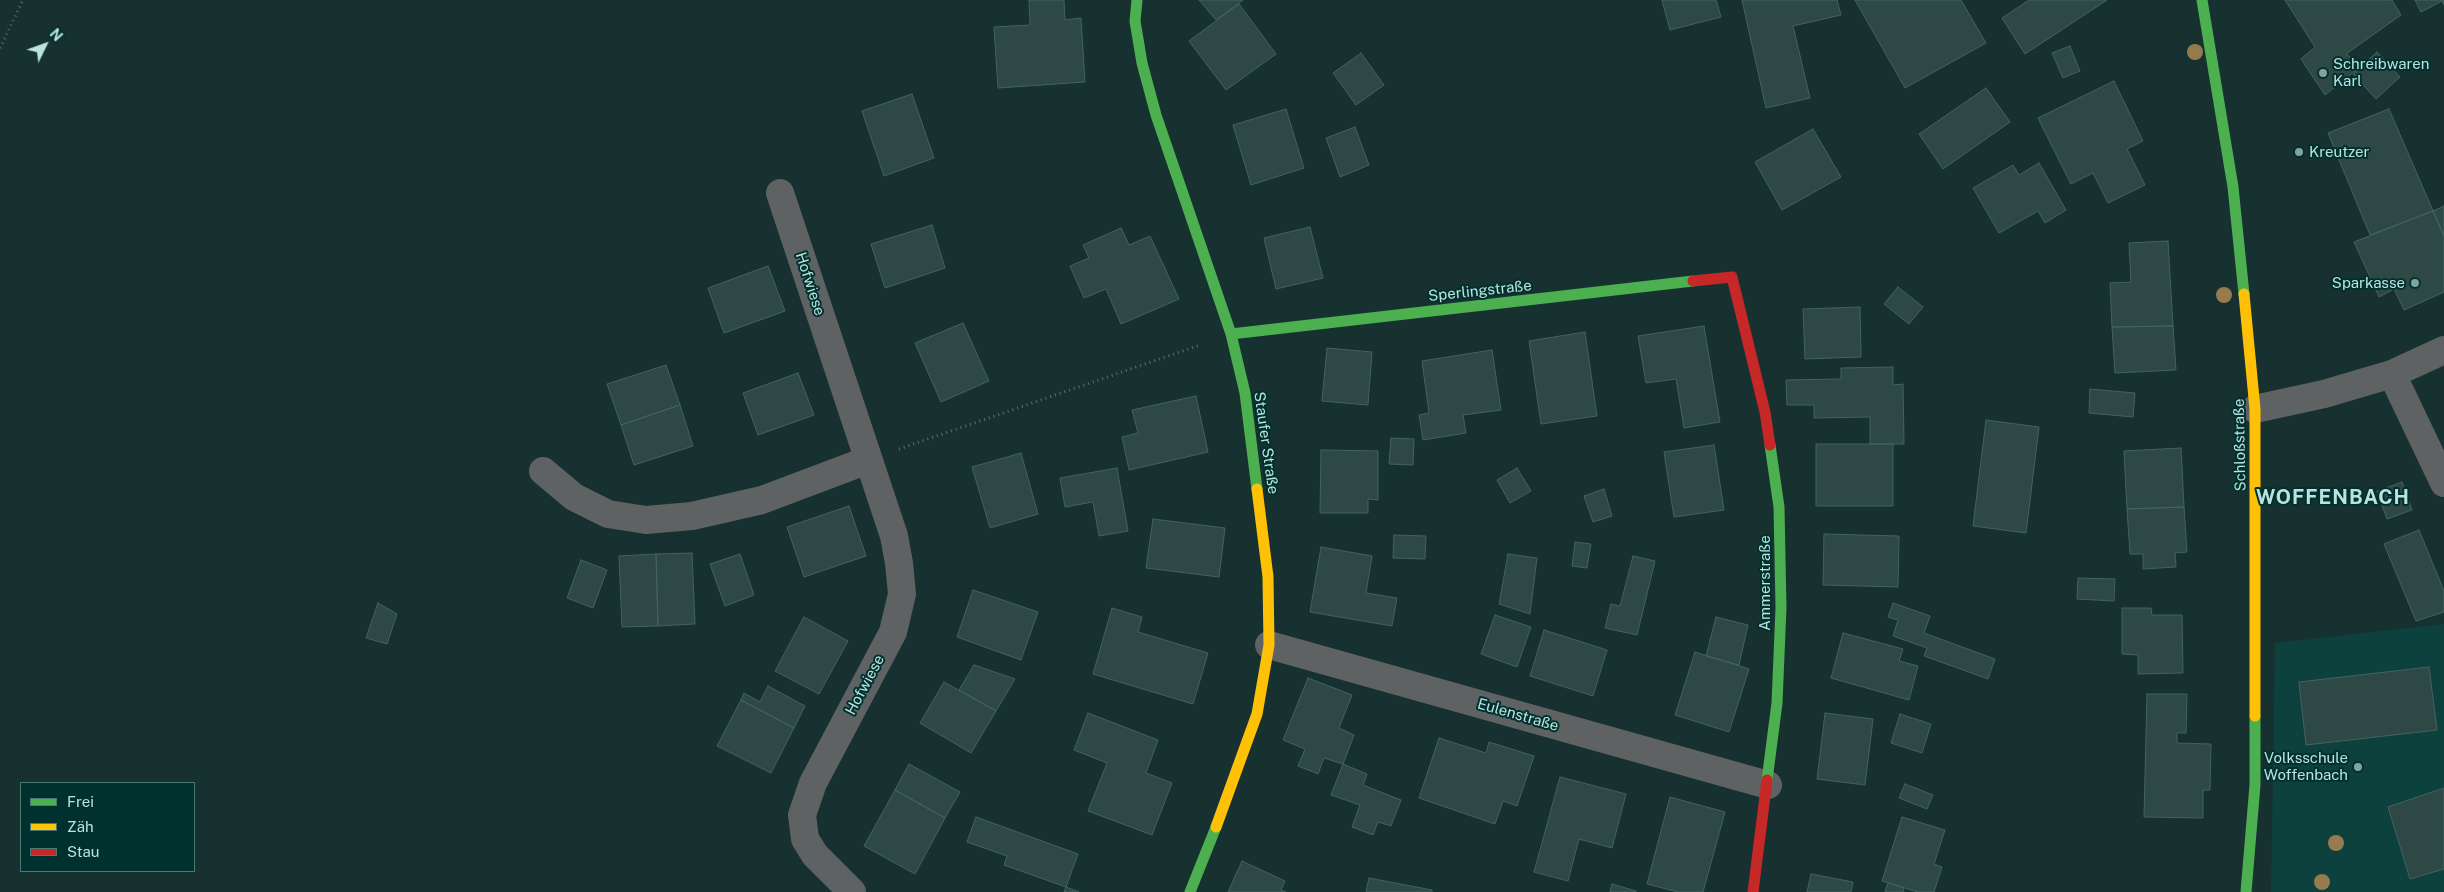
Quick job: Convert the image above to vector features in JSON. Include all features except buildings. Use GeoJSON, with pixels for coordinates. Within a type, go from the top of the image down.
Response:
{"type":"FeatureCollection","features":[{"type":"Feature","properties":{"kind":"street","name":"Staufer Straße"},"geometry":{"type":"LineString","coordinates":[[1137,0],[1135,21],[1142,63],[1156,115],[1172,167],[1208,262],[1231,334],[1245,393],[1268,577],[1269,645],[1257,714],[1226,803],[1190,892]]}},
{"type":"Feature","properties":{"kind":"street","name":"Schloßstraße"},"geometry":{"type":"LineString","coordinates":[[2202,0],[2233,187],[2255,409],[2255,785],[2246,892]]}},
{"type":"Feature","properties":{"kind":"street","name":"Hofwiese"},"geometry":{"type":"LineString","coordinates":[[780,193],[894,536],[902,594],[893,632],[813,783],[802,815],[805,839],[815,855],[852,892]]}},
{"type":"Feature","properties":{"kind":"street","name":"Sperlingstraße"},"geometry":{"type":"LineString","coordinates":[[1231,334],[1732,277]]}},
{"type":"Feature","properties":{"kind":"street","name":"Ammerstraße"},"geometry":{"type":"LineString","coordinates":[[1732,277],[1765,412],[1779,507],[1781,608],[1777,703],[1753,892]]}},
{"type":"Feature","properties":{"kind":"street"},"geometry":{"type":"LineString","coordinates":[[2255,409],[2324,394],[2392,374],[2444,350]]}},
{"type":"Feature","properties":{"kind":"street"},"geometry":{"type":"LineString","coordinates":[[2392,374],[2444,483]]}},
{"type":"Feature","properties":{"kind":"street"},"geometry":{"type":"LineString","coordinates":[[543,471],[574,497],[608,514],[646,520],[692,516],[762,500],[868,460]]}},
{"type":"Feature","properties":{"kind":"street","name":"Eulenstraße"},"geometry":{"type":"LineString","coordinates":[[1269,645],[1768,785]]}},
{"type":"Feature","properties":{"kind":"path"},"geometry":{"type":"LineString","coordinates":[[0,48],[23,0]]}},
{"type":"Feature","properties":{"kind":"path"},"geometry":{"type":"LineString","coordinates":[[868,460],[1231,334]]}},
{"type":"Feature","properties":{"kind":"shaded area","name":"Volksschule Woffenbach"},"geometry":{"type":"Polygon","coordinates":[[[2444,624],[2444,892],[2271,892],[2275,643],[2444,624]]]}},
{"type":"Feature","properties":{"kind":"traffic: fast"},"geometry":{"type":"LineString","coordinates":[[1137,0],[1135,21],[1142,63],[1156,115],[1231,334],[1245,393],[1257,489]]}},
{"type":"Feature","properties":{"kind":"traffic: fast"},"geometry":{"type":"LineString","coordinates":[[2202,0],[2233,187],[2244,294]]}},
{"type":"Feature","properties":{"kind":"traffic: fast"},"geometry":{"type":"LineString","coordinates":[[1231,334],[1693,281]]}},
{"type":"Feature","properties":{"kind":"traffic: fast"},"geometry":{"type":"LineString","coordinates":[[1767,780],[1777,703],[1781,608],[1779,507],[1770,445]]}},
{"type":"Feature","properties":{"kind":"traffic: fast"},"geometry":{"type":"LineString","coordinates":[[2246,892],[2255,785],[2255,716]]}},
{"type":"Feature","properties":{"kind":"traffic: fast"},"geometry":{"type":"LineString","coordinates":[[1190,892],[1216,827]]}},
{"type":"Feature","properties":{"kind":"traffic: slow"},"geometry":{"type":"LineString","coordinates":[[2244,294],[2255,409],[2255,716]]}},
{"type":"Feature","properties":{"kind":"traffic: slow"},"geometry":{"type":"LineString","coordinates":[[1216,827],[1257,714],[1269,645],[1268,577],[1257,489]]}},
{"type":"Feature","properties":{"kind":"traffic: jam"},"geometry":{"type":"LineString","coordinates":[[1693,281],[1732,277],[1765,412],[1770,445]]}},
{"type":"Feature","properties":{"kind":"traffic: jam"},"geometry":{"type":"LineString","coordinates":[[1753,892],[1767,780]]}},
{"type":"Feature","properties":{"kind":"place","name":"Schreibwaren Karl"},"geometry":{"type":"Point","coordinates":[2323,73]}},
{"type":"Feature","properties":{"kind":"place","name":"Kreutzer"},"geometry":{"type":"Point","coordinates":[2299,152]}},
{"type":"Feature","properties":{"kind":"place","name":"Sparkasse"},"geometry":{"type":"Point","coordinates":[2415,283]}},
{"type":"Feature","properties":{"kind":"place","name":"Volksschule Woffenbach"},"geometry":{"type":"Point","coordinates":[2358,767]}},
{"type":"Feature","properties":{"kind":"district","name":"WOFFENBACH"},"geometry":{"type":"Point","coordinates":[2333,498]}}]}
